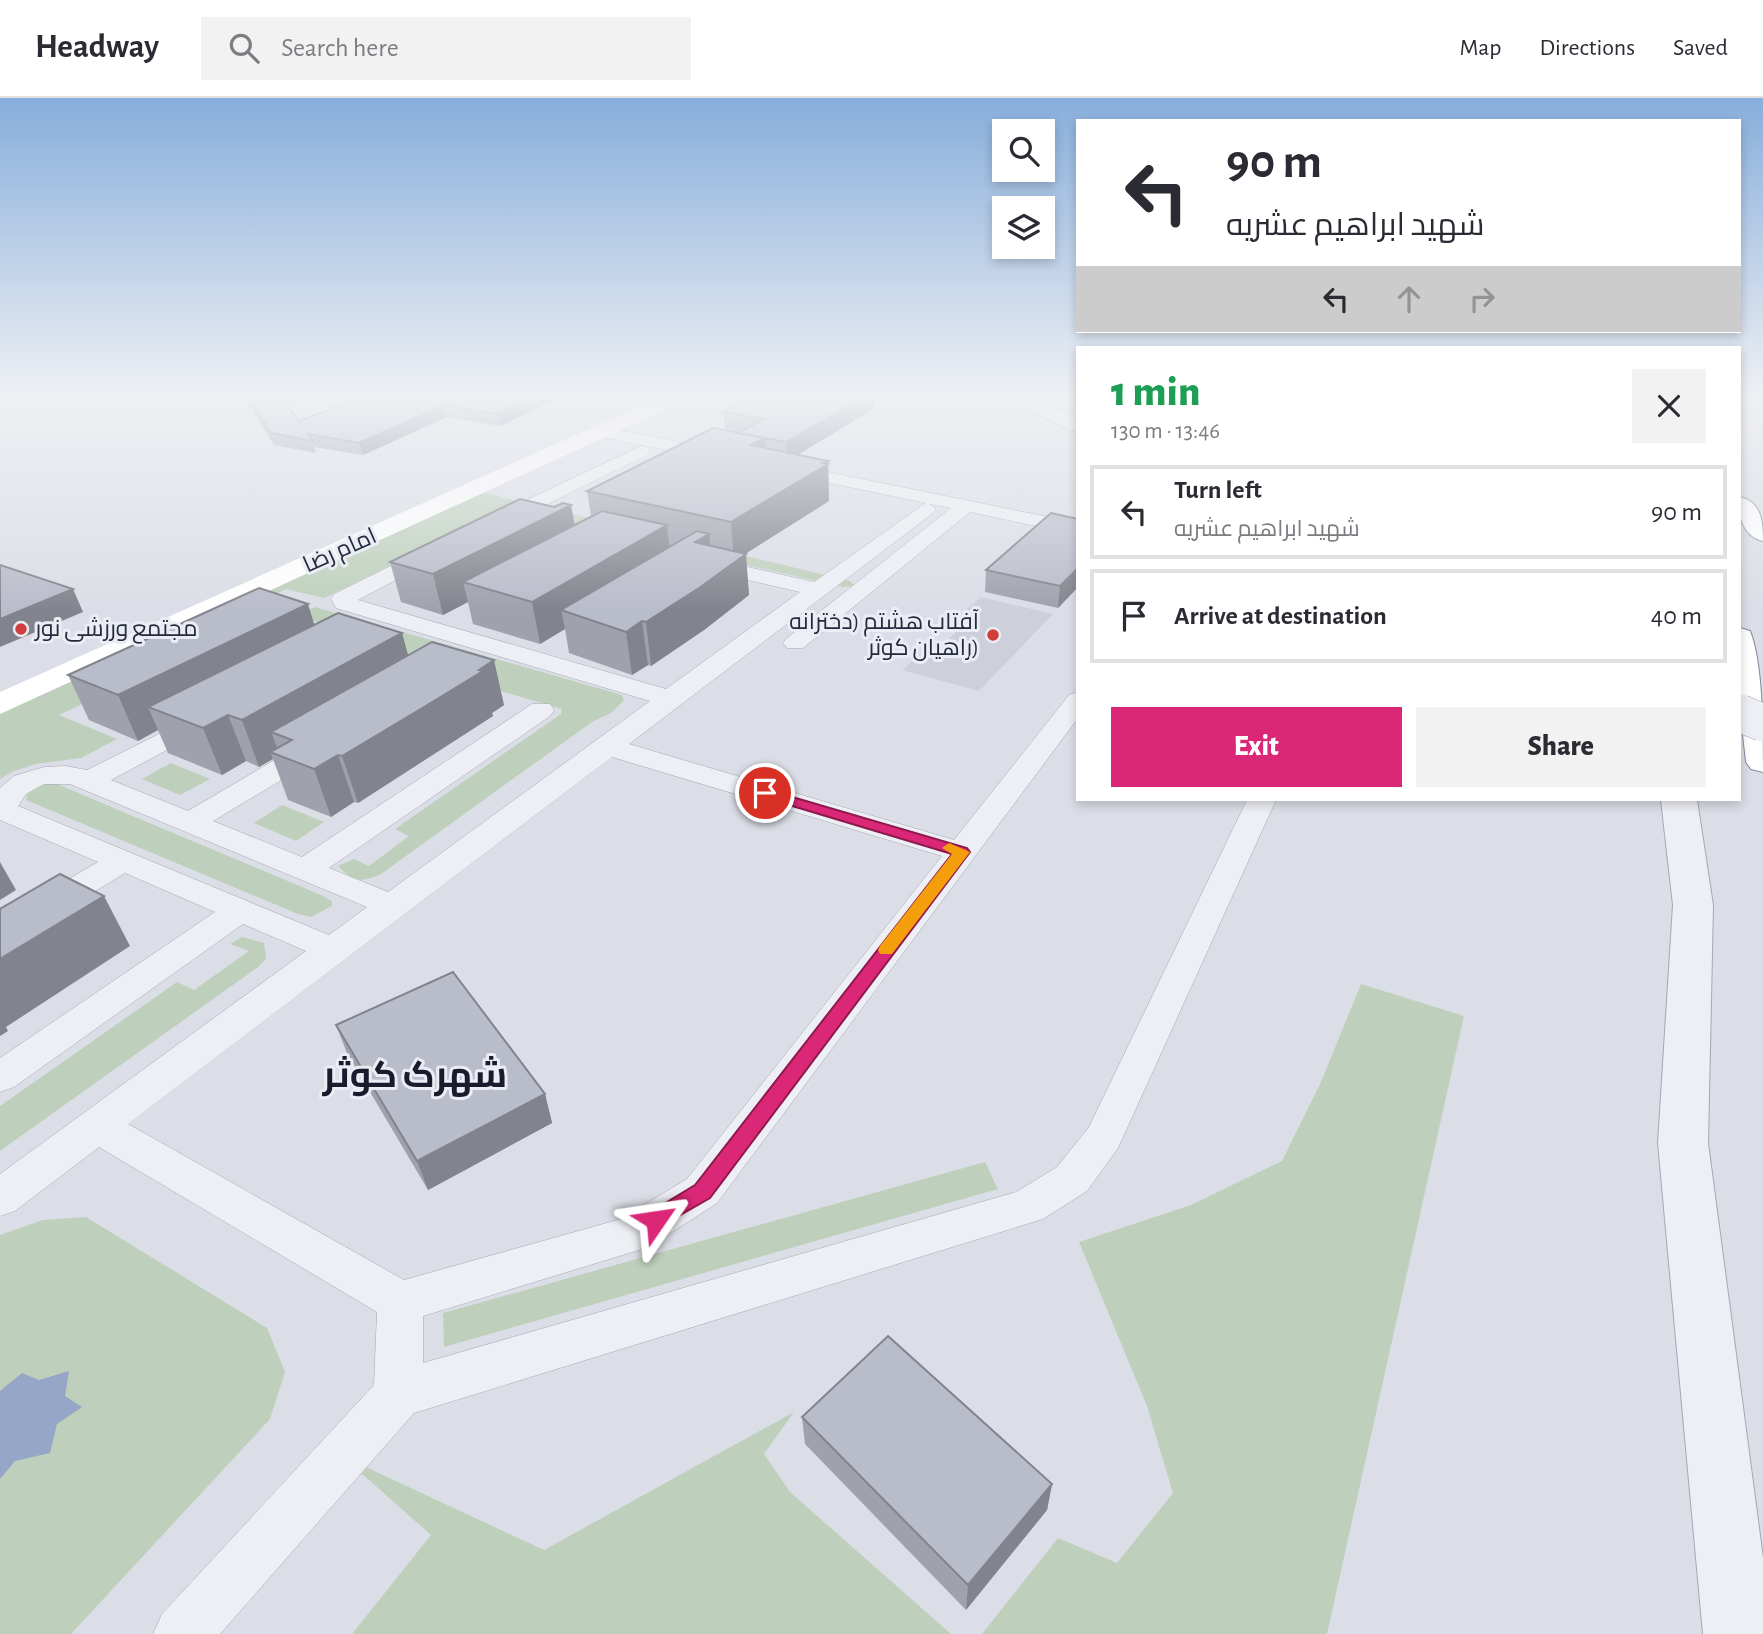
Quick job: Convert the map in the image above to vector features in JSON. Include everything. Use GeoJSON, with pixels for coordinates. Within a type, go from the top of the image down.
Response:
{"type":"FeatureCollection","features":[{"type":"Feature","properties":{"kind":"main road","name":"امام رضا"},"geometry":{"type":"LineString","coordinates":[[0,704],[524,468]]}},
{"type":"Feature","properties":{"kind":"main road"},"geometry":{"type":"LineString","coordinates":[[1741,505],[1763,534]]}},
{"type":"Feature","properties":{"kind":"main road"},"geometry":{"type":"LineString","coordinates":[[1741,641],[1751,676],[1763,762]]}},
{"type":"Feature","properties":{"kind":"street"},"geometry":{"type":"LineString","coordinates":[[481,529],[607,468]]}},
{"type":"Feature","properties":{"kind":"street"},"geometry":{"type":"LineString","coordinates":[[782,468],[1076,528]]}},
{"type":"Feature","properties":{"kind":"street"},"geometry":{"type":"LineString","coordinates":[[795,643],[967,505]]}},
{"type":"Feature","properties":{"kind":"street"},"geometry":{"type":"LineString","coordinates":[[0,1198],[821,590],[926,509]]}},
{"type":"Feature","properties":{"kind":"street"},"geometry":{"type":"LineString","coordinates":[[505,517],[542,526]]}},
{"type":"Feature","properties":{"kind":"street"},"geometry":{"type":"LineString","coordinates":[[444,547],[342,599],[344,603],[674,699]]}},
{"type":"Feature","properties":{"kind":"street"},"geometry":{"type":"LineString","coordinates":[[688,563],[821,590]]}},
{"type":"Feature","properties":{"kind":"street"},"geometry":{"type":"LineString","coordinates":[[438,630],[462,617]]}},
{"type":"Feature","properties":{"kind":"street"},"geometry":{"type":"LineString","coordinates":[[538,659],[561,645]]}},
{"type":"Feature","properties":{"kind":"street"},"geometry":{"type":"LineString","coordinates":[[1741,689],[1763,699]]}},
{"type":"Feature","properties":{"kind":"street"},"geometry":{"type":"LineString","coordinates":[[97,1126],[400,1302],[633,1234],[702,1191],[1076,703]]}},
{"type":"Feature","properties":{"kind":"street"},"geometry":{"type":"LineString","coordinates":[[306,869],[541,710]]}},
{"type":"Feature","properties":{"kind":"street"},"geometry":{"type":"LineString","coordinates":[[88,780],[220,712]]}},
{"type":"Feature","properties":{"kind":"street"},"geometry":{"type":"LineString","coordinates":[[1741,713],[1763,723]]}},
{"type":"Feature","properties":{"kind":"street"},"geometry":{"type":"LineString","coordinates":[[190,822],[340,734]]}},
{"type":"Feature","properties":{"kind":"street"},"geometry":{"type":"LineString","coordinates":[[608,747],[962,852]]}},
{"type":"Feature","properties":{"kind":"street"},"geometry":{"type":"LineString","coordinates":[[334,950],[123,861],[9,822],[3,805],[13,789],[28,779],[64,774],[88,780],[394,906]]}},
{"type":"Feature","properties":{"kind":"street"},"geometry":{"type":"LineString","coordinates":[[182,1634],[398,1394],[1028,1206],[1072,1178],[1104,1137],[1262,801]]}},
{"type":"Feature","properties":{"kind":"street"},"geometry":{"type":"LineString","coordinates":[[1679,801],[1693,905],[1683,1143],[1738,1634]]}},
{"type":"Feature","properties":{"kind":"street"},"geometry":{"type":"LineString","coordinates":[[0,934],[123,861]]}},
{"type":"Feature","properties":{"kind":"street"},"geometry":{"type":"LineString","coordinates":[[0,1077],[240,911]]}},
{"type":"Feature","properties":{"kind":"street"},"geometry":{"type":"LineString","coordinates":[[398,1394],[400,1302]]}},
{"type":"Feature","properties":{"kind":"shaded area","name":"آفتاب هشتم (دخترانه راهیان کوثر)"},"geometry":{"type":"Polygon","coordinates":[[[981,597],[1053,614],[979,691],[902,670],[920,655],[929,657],[975,615],[965,611],[981,597]]]}},
{"type":"Feature","properties":{"kind":"green space"},"geometry":{"type":"Polygon","coordinates":[[[481,492],[850,581],[855,586],[843,587],[529,515],[498,513],[324,598],[286,589],[252,606],[292,617],[315,607],[622,695],[624,700],[611,713],[592,722],[381,874],[368,879],[353,878],[338,866],[354,859],[369,866],[409,836],[395,829],[561,714],[562,709],[321,638],[339,629],[311,620],[258,622],[59,715],[117,739],[81,758],[36,764],[0,779],[0,714],[481,492]]]}},
{"type":"Feature","properties":{"kind":"green space"},"geometry":{"type":"Polygon","coordinates":[[[171,763],[210,779],[180,795],[142,779],[171,763]]]}},
{"type":"Feature","properties":{"kind":"green space"},"geometry":{"type":"Polygon","coordinates":[[[52,782],[321,895],[332,901],[332,906],[311,917],[298,914],[26,800],[28,790],[52,782]]]}},
{"type":"Feature","properties":{"kind":"green space"},"geometry":{"type":"Polygon","coordinates":[[[282,805],[324,822],[296,841],[254,823],[282,805]]]}},
{"type":"Feature","properties":{"kind":"green space"},"geometry":{"type":"Polygon","coordinates":[[[242,937],[264,943],[266,959],[258,967],[0,1151],[0,1106],[177,982],[194,990],[249,951],[230,944],[242,937]]]}},
{"type":"Feature","properties":{"kind":"green space"},"geometry":{"type":"Polygon","coordinates":[[[1361,984],[1464,1016],[1327,1634],[982,1634],[1058,1538],[1117,1563],[1173,1493],[1147,1406],[1079,1242],[1191,1205],[1282,1161],[1321,1082],[1361,984]]]}},
{"type":"Feature","properties":{"kind":"green space"},"geometry":{"type":"Polygon","coordinates":[[[985,1162],[998,1189],[444,1347],[443,1313],[985,1162]]]}},
{"type":"Feature","properties":{"kind":"green space"},"geometry":{"type":"Polygon","coordinates":[[[86,1217],[267,1328],[285,1372],[270,1419],[71,1634],[0,1634],[0,1235],[43,1220],[86,1217]]]}},
{"type":"Feature","properties":{"kind":"green space"},"geometry":{"type":"Polygon","coordinates":[[[794,1412],[764,1454],[790,1492],[951,1634],[352,1634],[431,1535],[342,1456],[544,1550],[794,1412]]]}},
{"type":"Feature","properties":{"kind":"water"},"geometry":{"type":"Polygon","coordinates":[[[69,1371],[65,1396],[82,1407],[57,1424],[50,1453],[15,1461],[0,1479],[0,1391],[22,1373],[39,1380],[69,1371]]]}},
{"type":"Feature","properties":{"kind":"building"},"geometry":{"type":"Polygon","coordinates":[[[634,468],[822,468],[731,522],[587,491],[634,468]]]}},
{"type":"Feature","properties":{"kind":"building"},"geometry":{"type":"Polygon","coordinates":[[[520,499],[554,507],[563,503],[571,505],[433,574],[390,562],[520,499]]]}},
{"type":"Feature","properties":{"kind":"building"},"geometry":{"type":"Polygon","coordinates":[[[602,511],[667,525],[532,602],[463,582],[602,511]]]}},
{"type":"Feature","properties":{"kind":"building"},"geometry":{"type":"Polygon","coordinates":[[[1051,513],[1076,519],[1076,570],[1060,586],[986,570],[1051,513]]]}},
{"type":"Feature","properties":{"kind":"building"},"geometry":{"type":"Polygon","coordinates":[[[697,531],[709,534],[695,542],[746,554],[699,588],[626,632],[561,610],[697,531]]]}},
{"type":"Feature","properties":{"kind":"building"},"geometry":{"type":"Polygon","coordinates":[[[0,565],[73,589],[0,619],[0,565]]]}},
{"type":"Feature","properties":{"kind":"building"},"geometry":{"type":"Polygon","coordinates":[[[259,588],[308,604],[118,695],[68,675],[259,588]]]}},
{"type":"Feature","properties":{"kind":"building"},"geometry":{"type":"Polygon","coordinates":[[[338,613],[402,633],[242,720],[228,715],[203,728],[148,707],[338,613]]]}},
{"type":"Feature","properties":{"kind":"building"},"geometry":{"type":"Polygon","coordinates":[[[432,642],[494,660],[479,670],[483,671],[424,707],[342,756],[338,755],[314,769],[270,752],[292,740],[271,732],[432,642]]]}},
{"type":"Feature","properties":{"kind":"building"},"geometry":{"type":"Polygon","coordinates":[[[60,874],[104,896],[0,959],[0,909],[60,874]]]}},
{"type":"Feature","properties":{"kind":"building"},"geometry":{"type":"Polygon","coordinates":[[[453,972],[545,1094],[417,1161],[336,1025],[453,972]]]}},
{"type":"Feature","properties":{"kind":"building"},"geometry":{"type":"Polygon","coordinates":[[[888,1336],[1052,1484],[968,1585],[802,1417],[888,1336]]]}},
{"type":"Feature","properties":{"kind":"slow traffic"},"geometry":{"type":"LineString","coordinates":[[886,950],[962,852],[949,848]]}},
{"type":"Feature","properties":{"kind":"place","name":"مجتمع ورزشی نور"},"geometry":{"type":"Point","coordinates":[21,629]}},
{"type":"Feature","properties":{"kind":"place","name":"آفتاب هشتم (دخترانه راهیان کوثر)"},"geometry":{"type":"Point","coordinates":[993,635]}},
{"type":"Feature","properties":{"kind":"district","name":"شهرک کوثر"},"geometry":{"type":"Point","coordinates":[415,1075]}},
{"type":"Feature","properties":{"kind":"route"},"geometry":{"type":"LineString","coordinates":[[656,1220],[702,1191],[962,852],[765,793]]}}]}
